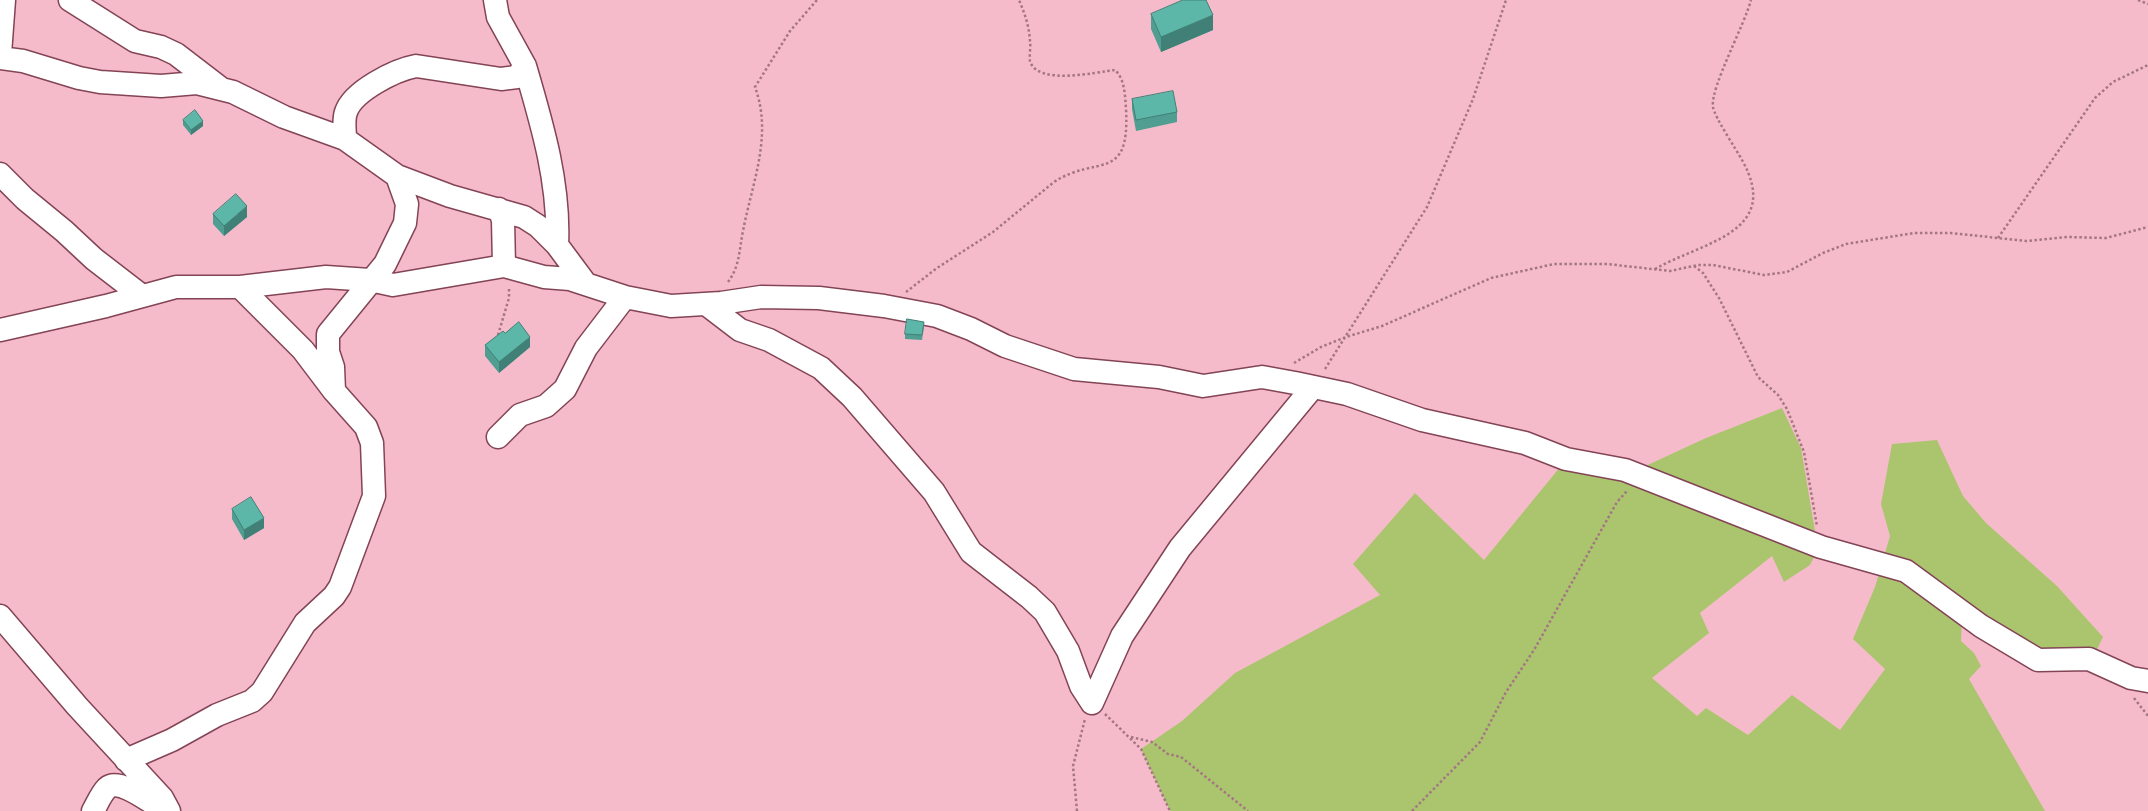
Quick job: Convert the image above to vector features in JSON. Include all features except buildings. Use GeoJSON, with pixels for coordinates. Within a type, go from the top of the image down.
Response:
{"type":"FeatureCollection","features":[{"type":"Feature","properties":{"kind":"street"},"geometry":{"type":"LineString","coordinates":[[4,0],[0,56],[100,82],[161,86],[197,83],[233,92],[284,117],[345,139],[397,176],[450,196],[524,216],[538,226],[557,245],[586,284]]}},
{"type":"Feature","properties":{"kind":"street"},"geometry":{"type":"LineString","coordinates":[[70,0],[135,41],[161,47],[176,54],[223,91]]}},
{"type":"Feature","properties":{"kind":"street"},"geometry":{"type":"LineString","coordinates":[[494,6],[524,66],[555,184],[558,217],[557,245]]}},
{"type":"Feature","properties":{"kind":"street"},"geometry":{"type":"LineString","coordinates":[[345,139],[346,112],[351,104],[360,94],[398,71],[416,66],[509,79],[517,77],[524,66]]}},
{"type":"Feature","properties":{"kind":"street"},"geometry":{"type":"LineString","coordinates":[[0,174],[25,200],[64,231],[94,259],[142,296]]}},
{"type":"Feature","properties":{"kind":"street"},"geometry":{"type":"LineString","coordinates":[[334,391],[333,367],[327,340],[328,334],[370,280],[385,264],[405,223],[407,204],[397,176]]}},
{"type":"Feature","properties":{"kind":"street"},"geometry":{"type":"LineString","coordinates":[[499,209],[503,220],[504,266]]}},
{"type":"Feature","properties":{"kind":"street"},"geometry":{"type":"LineString","coordinates":[[0,330],[106,306],[176,287],[240,287],[326,277],[370,280],[393,285],[504,266],[586,284],[625,297],[671,306],[761,297],[819,298],[884,306],[937,316],[971,329],[1005,346],[1074,368],[1159,377],[1203,386],[1262,377],[1347,394],[1422,420],[1524,443],[1557,456],[1626,470],[1821,547],[1906,571],[1981,626],[2038,660],[2089,659],[2131,678],[2148,681]]}},
{"type":"Feature","properties":{"kind":"street"},"geometry":{"type":"LineString","coordinates":[[126,760],[172,740],[217,715],[252,700],[262,692],[305,622],[334,596],[340,588],[374,496],[372,442],[366,427],[334,391],[303,350],[240,287]]}},
{"type":"Feature","properties":{"kind":"street"},"geometry":{"type":"LineString","coordinates":[[498,437],[520,415],[546,406],[565,389],[586,348],[625,297]]}},
{"type":"Feature","properties":{"kind":"street"},"geometry":{"type":"LineString","coordinates":[[706,304],[740,330],[769,340],[821,368],[852,397],[934,492],[971,552],[1045,612],[1068,651],[1081,686],[1092,702]]}},
{"type":"Feature","properties":{"kind":"street"},"geometry":{"type":"LineString","coordinates":[[1092,702],[1122,636],[1180,548],[1313,387]]}},
{"type":"Feature","properties":{"kind":"street"},"geometry":{"type":"LineString","coordinates":[[0,616],[126,760],[162,798],[169,811]]}},
{"type":"Feature","properties":{"kind":"street"},"geometry":{"type":"LineString","coordinates":[[93,811],[108,786],[115,784],[128,788],[165,811]]}},
{"type":"Feature","properties":{"kind":"path"},"geometry":{"type":"LineString","coordinates":[[706,304],[724,287],[738,264],[743,230],[758,169],[761,145],[763,115],[755,87],[790,31],[817,0]]}},
{"type":"Feature","properties":{"kind":"path"},"geometry":{"type":"LineString","coordinates":[[884,306],[937,268],[993,232],[1064,175],[1107,165],[1123,149],[1127,134],[1125,96],[1120,74],[1115,70],[1059,76],[1046,74],[1035,68],[1030,61],[1028,23],[1019,0]]}},
{"type":"Feature","properties":{"kind":"path"},"geometry":{"type":"LineString","coordinates":[[1313,387],[1427,207],[1473,99],[1506,0]]}},
{"type":"Feature","properties":{"kind":"path"},"geometry":{"type":"LineString","coordinates":[[1654,269],[1672,259],[1712,244],[1732,232],[1745,220],[1752,203],[1755,193],[1751,177],[1713,107],[1715,90],[1751,0]]}},
{"type":"Feature","properties":{"kind":"path"},"geometry":{"type":"LineString","coordinates":[[2138,0],[2148,4]]}},
{"type":"Feature","properties":{"kind":"path"},"geometry":{"type":"LineString","coordinates":[[1998,238],[2095,98],[2113,82],[2148,65]]}},
{"type":"Feature","properties":{"kind":"path"},"geometry":{"type":"LineString","coordinates":[[1262,377],[1287,368],[1321,347],[1382,326],[1491,278],[1554,264],[1607,264],[1670,271],[1694,266],[1720,266],[1764,275],[1788,272],[1823,253],[1846,244],[1894,236],[1932,232],[2026,241],[2068,237],[2106,238],[2148,226]]}},
{"type":"Feature","properties":{"kind":"path"},"geometry":{"type":"LineString","coordinates":[[498,335],[509,298],[510,283],[504,266]]}},
{"type":"Feature","properties":{"kind":"path"},"geometry":{"type":"LineString","coordinates":[[1694,266],[1703,273],[1719,298],[1758,377],[1778,395],[1786,410],[1804,452],[1821,547]]}},
{"type":"Feature","properties":{"kind":"path"},"geometry":{"type":"LineString","coordinates":[[1412,811],[1480,742],[1506,692],[1534,650],[1617,502],[1642,476]]}},
{"type":"Feature","properties":{"kind":"path"},"geometry":{"type":"LineString","coordinates":[[1077,811],[1073,766],[1085,719],[1092,702],[1130,736],[1140,749],[1170,811]]}},
{"type":"Feature","properties":{"kind":"path"},"geometry":{"type":"LineString","coordinates":[[1130,736],[1152,742],[1168,754],[1181,757],[1248,811]]}},
{"type":"Feature","properties":{"kind":"green space"},"geometry":{"type":"Polygon","coordinates":[[[1782,408],[1801,448],[1818,549],[1810,565],[1784,582],[1772,556],[1700,613],[1709,633],[1652,678],[1697,716],[1706,708],[1748,735],[1792,695],[1840,730],[1885,669],[1853,639],[1875,587],[1890,536],[1881,504],[1892,444],[1937,440],[1963,496],[1986,523],[2057,586],[2103,637],[2090,664],[2063,665],[1962,622],[1961,641],[1974,653],[1981,666],[1969,679],[2045,811],[1170,811],[1141,749],[1182,721],[1235,673],[1380,595],[1353,564],[1415,493],[1484,560],[1565,461],[1626,475],[1706,438],[1782,408]]]}}]}
